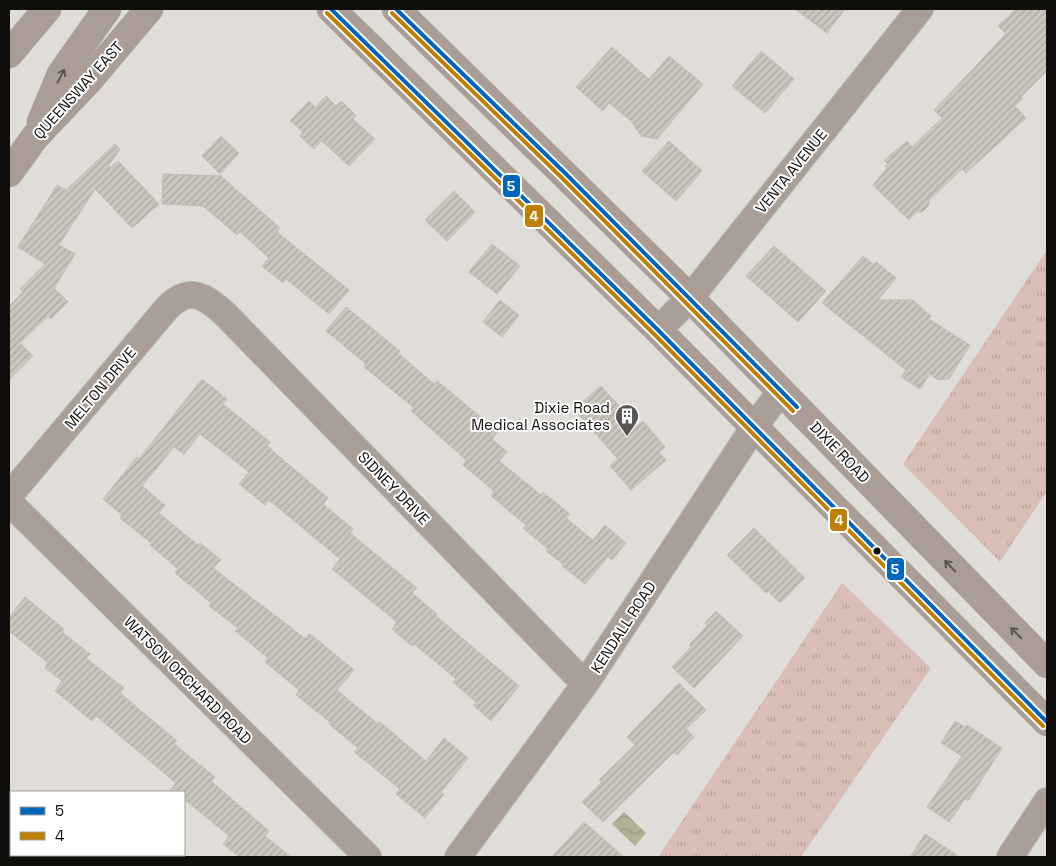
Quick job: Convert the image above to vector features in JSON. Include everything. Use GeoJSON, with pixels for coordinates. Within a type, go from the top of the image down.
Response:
{"type":"FeatureCollection","features":[{"type":"Feature","properties":{"kind":"main road"},"geometry":{"type":"LineString","coordinates":[[9,54],[47,9]]}},
{"type":"Feature","properties":{"kind":"main road"},"geometry":{"type":"LineString","coordinates":[[35,137],[61,74],[108,9]]}},
{"type":"Feature","properties":{"kind":"main road","name":"QUEENSWAY EAST"},"geometry":{"type":"LineString","coordinates":[[9,173],[35,137],[90,79],[149,9]]}},
{"type":"Feature","properties":{"kind":"main road"},"geometry":{"type":"LineString","coordinates":[[90,79],[170,9]]}},
{"type":"Feature","properties":{"kind":"main road"},"geometry":{"type":"LineString","coordinates":[[320,9],[338,16],[658,330],[1047,722]]}},
{"type":"Feature","properties":{"kind":"main road","name":"DIXIE ROAD"},"geometry":{"type":"LineString","coordinates":[[396,9],[690,298],[1047,664]]}},
{"type":"Feature","properties":{"kind":"street","name":"VENTA AVENUE"},"geometry":{"type":"LineString","coordinates":[[658,330],[690,298],[920,9]]}},
{"type":"Feature","properties":{"kind":"street","name":"MELTON DRIVE"},"geometry":{"type":"LineString","coordinates":[[9,496],[166,308],[178,298],[191,294],[199,296]]}},
{"type":"Feature","properties":{"kind":"street","name":"SIDNEY DRIVE"},"geometry":{"type":"LineString","coordinates":[[199,296],[214,304],[226,315],[585,684]]}},
{"type":"Feature","properties":{"kind":"street","name":"KENDALL ROAD"},"geometry":{"type":"LineString","coordinates":[[458,857],[585,684],[754,427],[782,391]]}},
{"type":"Feature","properties":{"kind":"street","name":"WATSON ORCHARD ROAD"},"geometry":{"type":"LineString","coordinates":[[9,502],[368,857]]}},
{"type":"Feature","properties":{"kind":"street"},"geometry":{"type":"LineString","coordinates":[[1010,857],[1047,801]]}},
{"type":"Feature","properties":{"kind":"green space"},"geometry":{"type":"Polygon","coordinates":[[[1047,250],[1047,491],[1000,562],[903,464],[1047,250]]]}},
{"type":"Feature","properties":{"kind":"green space"},"geometry":{"type":"Polygon","coordinates":[[[842,583],[931,668],[801,857],[658,857],[842,583]]]}},
{"type":"Feature","properties":{"kind":"water"},"geometry":{"type":"Polygon","coordinates":[[[624,812],[646,833],[635,846],[612,824],[624,812]]]}},
{"type":"Feature","properties":{"kind":"building"},"geometry":{"type":"Polygon","coordinates":[[[795,9],[845,9],[827,33],[795,9]]]}},
{"type":"Feature","properties":{"kind":"building"},"geometry":{"type":"Polygon","coordinates":[[[1016,9],[1047,9],[1047,71],[1021,97],[1023,98],[1015,106],[1026,118],[966,173],[962,169],[928,201],[929,205],[922,212],[917,212],[909,220],[873,185],[887,168],[885,166],[888,164],[884,160],[907,141],[912,147],[942,118],[934,110],[1006,34],[998,26],[1016,9]]]}},
{"type":"Feature","properties":{"kind":"building"},"geometry":{"type":"Polygon","coordinates":[[[612,47],[649,79],[669,56],[703,84],[657,139],[641,136],[631,121],[609,103],[603,111],[576,87],[612,47]]]}},
{"type":"Feature","properties":{"kind":"building"},"geometry":{"type":"Polygon","coordinates":[[[761,51],[794,79],[765,113],[732,86],[761,51]]]}},
{"type":"Feature","properties":{"kind":"building"},"geometry":{"type":"Polygon","coordinates":[[[326,96],[336,106],[341,101],[356,115],[353,119],[375,139],[349,166],[322,141],[314,149],[300,136],[303,132],[290,121],[309,101],[315,107],[326,96]]]}},
{"type":"Feature","properties":{"kind":"building"},"geometry":{"type":"Polygon","coordinates":[[[221,136],[239,153],[220,174],[202,156],[221,136]]]}},
{"type":"Feature","properties":{"kind":"building"},"geometry":{"type":"Polygon","coordinates":[[[669,141],[702,171],[676,201],[642,171],[669,141]]]}},
{"type":"Feature","properties":{"kind":"building"},"geometry":{"type":"Polygon","coordinates":[[[115,144],[120,149],[109,165],[111,167],[118,161],[159,204],[132,228],[95,189],[59,245],[75,254],[54,288],[68,302],[51,319],[48,316],[20,343],[33,356],[9,380],[9,306],[23,292],[20,289],[45,264],[18,247],[57,185],[66,190],[115,144]]]}},
{"type":"Feature","properties":{"kind":"building"},"geometry":{"type":"Polygon","coordinates":[[[163,174],[221,176],[280,228],[277,232],[349,290],[329,314],[286,279],[283,283],[262,266],[269,258],[240,232],[237,235],[203,206],[162,204],[163,174]]]}},
{"type":"Feature","properties":{"kind":"building"},"geometry":{"type":"Polygon","coordinates":[[[454,191],[475,212],[447,241],[425,220],[454,191]]]}},
{"type":"Feature","properties":{"kind":"building"},"geometry":{"type":"Polygon","coordinates":[[[492,244],[520,266],[497,294],[469,272],[492,244]]]}},
{"type":"Feature","properties":{"kind":"building"},"geometry":{"type":"Polygon","coordinates":[[[774,246],[826,291],[798,322],[746,276],[774,246]]]}},
{"type":"Feature","properties":{"kind":"building"},"geometry":{"type":"Polygon","coordinates":[[[863,256],[874,265],[876,262],[896,278],[878,300],[913,300],[931,316],[929,319],[970,345],[949,379],[938,380],[930,374],[920,389],[901,377],[906,370],[822,303],[863,256]]]}},
{"type":"Feature","properties":{"kind":"building"},"geometry":{"type":"Polygon","coordinates":[[[500,300],[519,315],[502,337],[483,322],[500,300]]]}},
{"type":"Feature","properties":{"kind":"building"},"geometry":{"type":"Polygon","coordinates":[[[346,307],[400,351],[398,353],[434,384],[437,381],[498,431],[492,439],[507,452],[499,461],[541,495],[543,492],[570,514],[566,518],[593,540],[605,525],[626,543],[612,560],[608,557],[585,584],[546,551],[548,549],[523,528],[526,525],[491,496],[494,491],[463,465],[466,460],[411,411],[414,408],[364,367],[366,364],[326,331],[346,307]]]}},
{"type":"Feature","properties":{"kind":"building"},"geometry":{"type":"Polygon","coordinates":[[[202,379],[227,399],[223,404],[270,442],[267,446],[328,498],[323,504],[353,529],[350,533],[417,588],[412,593],[437,614],[436,616],[519,686],[491,721],[473,705],[476,702],[453,682],[456,679],[414,644],[412,646],[392,629],[397,622],[332,569],[340,559],[269,500],[265,505],[239,484],[249,472],[200,434],[184,454],[174,447],[142,486],[165,505],[159,513],[198,545],[200,543],[221,560],[213,568],[306,639],[309,634],[314,637],[354,670],[337,690],[378,724],[380,722],[426,761],[444,738],[468,758],[441,792],[444,794],[425,818],[396,794],[400,789],[354,752],[358,748],[329,724],[330,722],[296,695],[299,690],[265,662],[268,658],[235,631],[238,628],[209,606],[211,603],[175,573],[178,569],[150,545],[151,543],[120,518],[122,515],[103,499],[137,457],[139,459],[202,379]]]}},
{"type":"Feature","properties":{"kind":"building","name":"Dixie Road Medical Associates"},"geometry":{"type":"Polygon","coordinates":[[[601,386],[637,426],[643,421],[665,447],[659,452],[666,460],[631,490],[610,466],[618,459],[574,409],[601,386]]]}},
{"type":"Feature","properties":{"kind":"building"},"geometry":{"type":"Polygon","coordinates":[[[754,528],[805,578],[780,603],[768,591],[766,593],[727,555],[754,528]]]}},
{"type":"Feature","properties":{"kind":"building"},"geometry":{"type":"Polygon","coordinates":[[[25,597],[64,629],[62,632],[90,654],[86,658],[124,688],[120,693],[177,741],[174,744],[215,777],[211,781],[269,831],[265,836],[291,857],[239,857],[223,844],[229,836],[185,800],[185,791],[170,791],[176,783],[96,716],[92,721],[55,691],[62,681],[45,668],[48,663],[9,631],[9,617],[25,597]]]}},
{"type":"Feature","properties":{"kind":"building"},"geometry":{"type":"Polygon","coordinates":[[[716,611],[743,636],[694,688],[672,667],[691,647],[689,645],[707,626],[705,623],[716,611]]]}},
{"type":"Feature","properties":{"kind":"building"},"geometry":{"type":"Polygon","coordinates":[[[679,683],[706,710],[686,729],[694,737],[677,755],[674,752],[603,822],[582,802],[602,782],[599,780],[635,745],[627,737],[679,683]]]}},
{"type":"Feature","properties":{"kind":"building"},"geometry":{"type":"Polygon","coordinates":[[[955,721],[965,727],[967,725],[1002,748],[968,801],[965,799],[949,822],[927,807],[962,756],[941,743],[955,721]]]}},
{"type":"Feature","properties":{"kind":"building"},"geometry":{"type":"Polygon","coordinates":[[[584,822],[624,857],[552,857],[584,822]]]}},
{"type":"Feature","properties":{"kind":"building"},"geometry":{"type":"Polygon","coordinates":[[[925,834],[960,857],[910,857],[925,834]]]}},
{"type":"Feature","properties":{"kind":"transit line","name":"5"},"geometry":{"type":"LineString","coordinates":[[331,9],[658,330],[1047,722]]}},
{"type":"Feature","properties":{"kind":"transit line","name":"5"},"geometry":{"type":"LineString","coordinates":[[396,9],[565,173],[797,407]]}},
{"type":"Feature","properties":{"kind":"transit line","name":"4"},"geometry":{"type":"LineString","coordinates":[[327,13],[654,334],[1043,726]]}},
{"type":"Feature","properties":{"kind":"transit line","name":"4"},"geometry":{"type":"LineString","coordinates":[[392,13],[561,177],[793,411]]}},
{"type":"Feature","properties":{"kind":"place","name":"Dixie Road Medical Associates"},"geometry":{"type":"Point","coordinates":[627,437]}}]}
